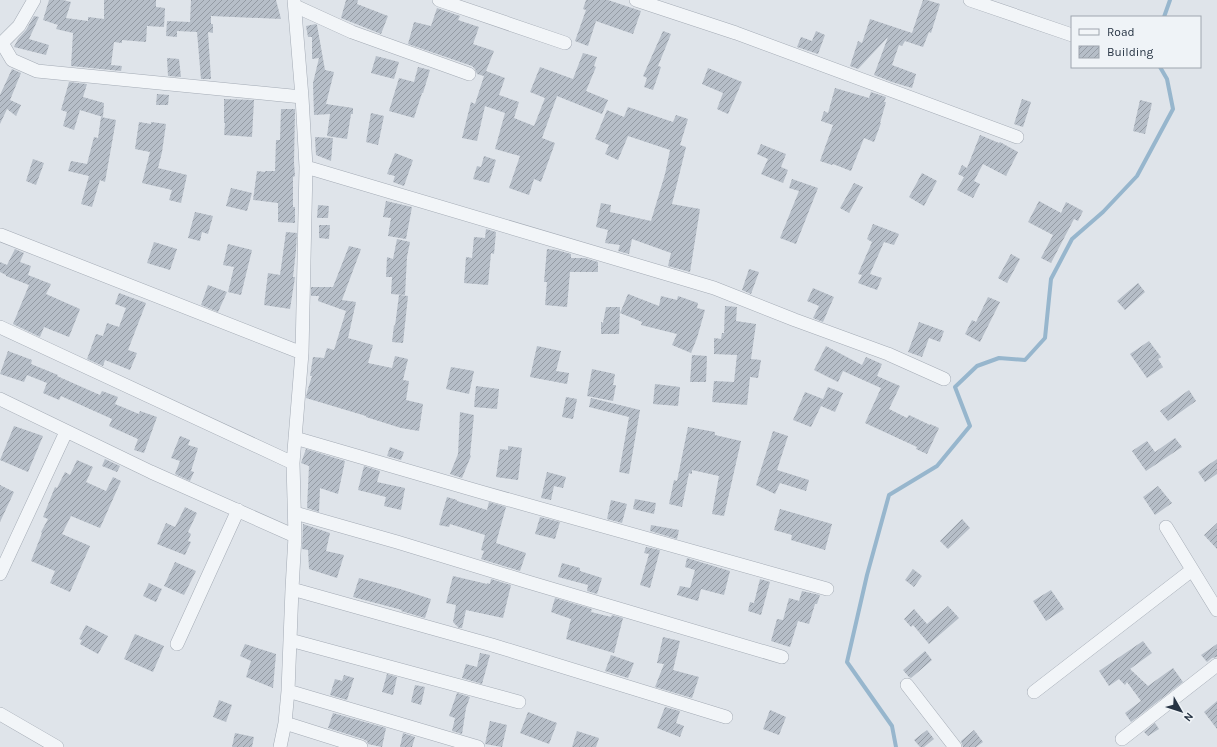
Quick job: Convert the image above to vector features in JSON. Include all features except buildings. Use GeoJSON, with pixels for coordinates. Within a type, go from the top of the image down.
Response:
{"type":"FeatureCollection","features":[{"type":"Feature","properties":{"kind":"street"},"geometry":{"type":"LineString","coordinates":[[34,0],[19,26],[1,43],[12,60],[37,71],[302,97]]}},
{"type":"Feature","properties":{"kind":"street"},"geometry":{"type":"LineString","coordinates":[[438,0],[565,43]]}},
{"type":"Feature","properties":{"kind":"street"},"geometry":{"type":"LineString","coordinates":[[636,0],[736,33],[1017,137]]}},
{"type":"Feature","properties":{"kind":"street"},"geometry":{"type":"LineString","coordinates":[[970,0],[1071,35]]}},
{"type":"Feature","properties":{"kind":"street"},"geometry":{"type":"LineString","coordinates":[[294,3],[352,32],[469,74]]}},
{"type":"Feature","properties":{"kind":"street"},"geometry":{"type":"LineString","coordinates":[[280,747],[285,723],[288,691],[295,536],[293,463],[302,353],[306,167],[294,3]]}},
{"type":"Feature","properties":{"kind":"street"},"geometry":{"type":"LineString","coordinates":[[306,167],[714,288],[888,354],[944,379]]}},
{"type":"Feature","properties":{"kind":"street"},"geometry":{"type":"LineString","coordinates":[[1,235],[302,353]]}},
{"type":"Feature","properties":{"kind":"street"},"geometry":{"type":"LineString","coordinates":[[0,327],[293,463]]}},
{"type":"Feature","properties":{"kind":"street"},"geometry":{"type":"LineString","coordinates":[[0,399],[151,472],[295,536]]}},
{"type":"Feature","properties":{"kind":"street"},"geometry":{"type":"LineString","coordinates":[[0,574],[66,432]]}},
{"type":"Feature","properties":{"kind":"street"},"geometry":{"type":"LineString","coordinates":[[295,438],[827,589]]}},
{"type":"Feature","properties":{"kind":"street"},"geometry":{"type":"LineString","coordinates":[[177,644],[238,510]]}},
{"type":"Feature","properties":{"kind":"street"},"geometry":{"type":"LineString","coordinates":[[295,513],[782,657]]}},
{"type":"Feature","properties":{"kind":"street"},"geometry":{"type":"LineString","coordinates":[[1166,527],[1217,610]]}},
{"type":"Feature","properties":{"kind":"street"},"geometry":{"type":"LineString","coordinates":[[1034,692],[1192,570]]}},
{"type":"Feature","properties":{"kind":"street"},"geometry":{"type":"LineString","coordinates":[[292,589],[492,645],[726,717]]}},
{"type":"Feature","properties":{"kind":"street"},"geometry":{"type":"LineString","coordinates":[[290,640],[519,702]]}},
{"type":"Feature","properties":{"kind":"street"},"geometry":{"type":"LineString","coordinates":[[1122,739],[1217,665]]}},
{"type":"Feature","properties":{"kind":"street"},"geometry":{"type":"LineString","coordinates":[[907,685],[955,747]]}},
{"type":"Feature","properties":{"kind":"street"},"geometry":{"type":"LineString","coordinates":[[288,691],[478,747]]}},
{"type":"Feature","properties":{"kind":"street"},"geometry":{"type":"LineString","coordinates":[[0,714],[57,747]]}},
{"type":"Feature","properties":{"kind":"street"},"geometry":{"type":"LineString","coordinates":[[285,723],[361,747]]}},
{"type":"Feature","properties":{"kind":"waterway"},"geometry":{"type":"LineString","coordinates":[[1164,16],[1170,0]]}},
{"type":"Feature","properties":{"kind":"waterway"},"geometry":{"type":"LineString","coordinates":[[896,747],[892,726],[847,662],[867,575],[889,495],[937,466],[970,426],[955,387],[977,366],[999,358],[1025,360],[1045,338],[1051,279],[1072,239],[1103,212],[1137,176],[1173,109],[1167,79],[1161,68]]}}]}
